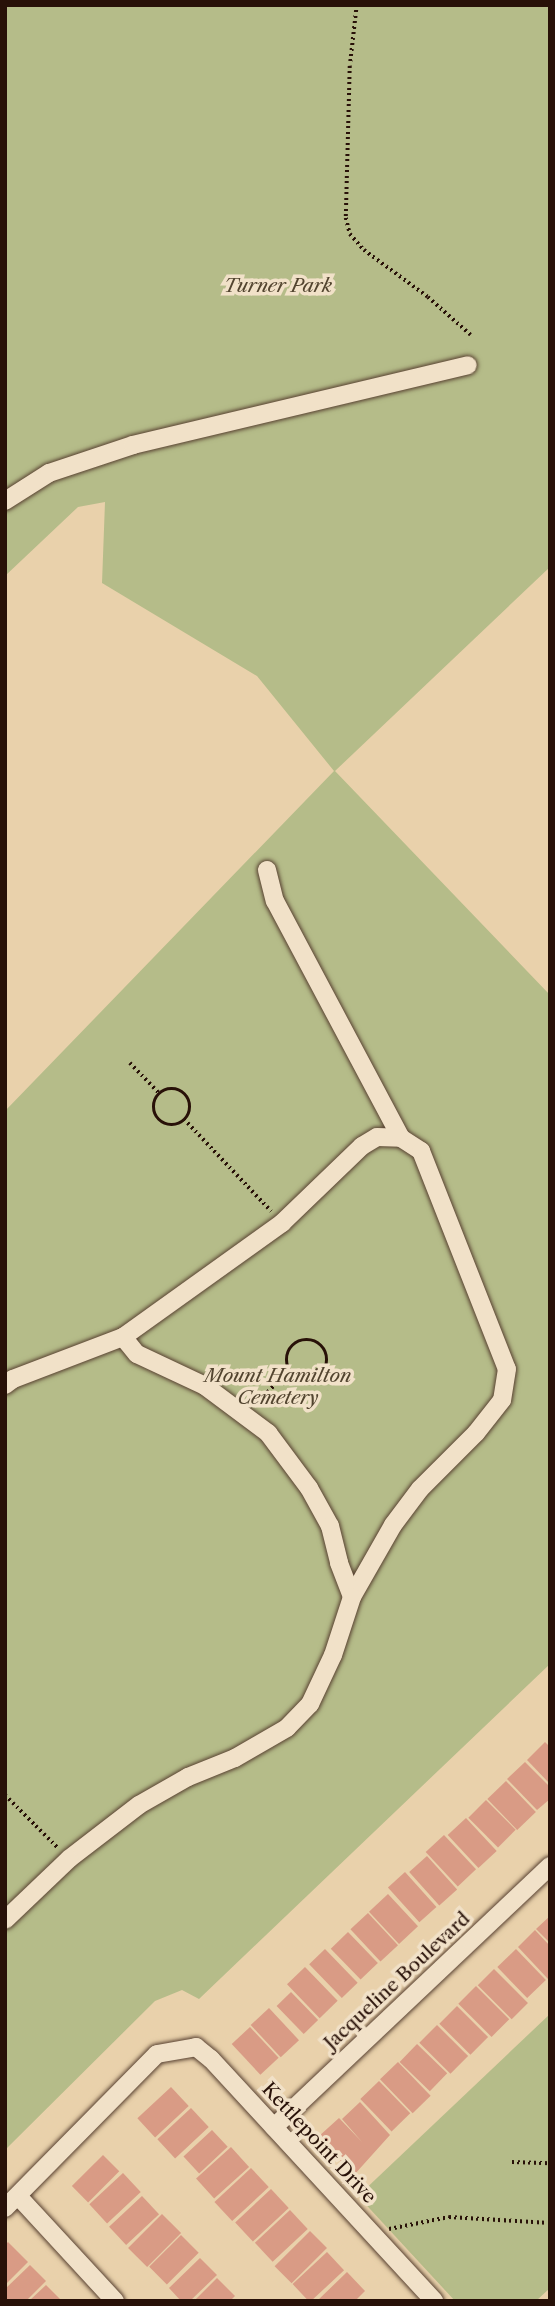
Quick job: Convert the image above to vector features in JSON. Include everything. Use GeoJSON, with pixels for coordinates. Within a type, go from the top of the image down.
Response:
{"type":"FeatureCollection","features":[{"type":"Feature","properties":{"kind":"street"},"geometry":{"type":"LineString","coordinates":[[7,494],[49,473],[133,445],[468,365]]}},
{"type":"Feature","properties":{"kind":"street"},"geometry":{"type":"LineString","coordinates":[[5,1920],[69,1859],[139,1805],[188,1777],[234,1758],[287,1728],[310,1704],[333,1655],[352,1597],[393,1525],[420,1489],[476,1433],[502,1400],[507,1369],[421,1151],[401,1138],[275,901],[267,870]]}},
{"type":"Feature","properties":{"kind":"street"},"geometry":{"type":"LineString","coordinates":[[5,1385],[13,1379],[123,1337],[282,1223],[362,1146],[377,1137],[401,1138]]}},
{"type":"Feature","properties":{"kind":"street"},"geometry":{"type":"LineString","coordinates":[[123,1337],[137,1354],[169,1366],[205,1386],[268,1433],[309,1488],[330,1526],[339,1563],[352,1597]]}},
{"type":"Feature","properties":{"kind":"street","name":"Jacqueline Boulevard"},"geometry":{"type":"LineString","coordinates":[[274,2127],[550,1866]]}},
{"type":"Feature","properties":{"kind":"street","name":"Kettlepoint Drive"},"geometry":{"type":"LineString","coordinates":[[12,2202],[157,2054],[196,2047],[373,2232],[434,2301]]}},
{"type":"Feature","properties":{"kind":"street"},"geometry":{"type":"LineString","coordinates":[[12,2202],[115,2301]]}},
{"type":"Feature","properties":{"kind":"path"},"geometry":{"type":"LineString","coordinates":[[357,5],[350,66],[346,218],[349,234],[365,250],[428,297],[471,335]]}},
{"type":"Feature","properties":{"kind":"path"},"geometry":{"type":"LineString","coordinates":[[130,1063],[160,1094]]}},
{"type":"Feature","properties":{"kind":"path"},"geometry":{"type":"LineString","coordinates":[[171,1089],[187,1097],[190,1109],[184,1119],[174,1124],[159,1119],[155,1109],[160,1094],[171,1089]]}},
{"type":"Feature","properties":{"kind":"path"},"geometry":{"type":"LineString","coordinates":[[184,1119],[282,1223]]}},
{"type":"Feature","properties":{"kind":"path"},"geometry":{"type":"LineString","coordinates":[[307,1339],[320,1344],[325,1350],[328,1362],[317,1378],[299,1379],[289,1370],[286,1357],[294,1344],[307,1339]]}},
{"type":"Feature","properties":{"kind":"path"},"geometry":{"type":"LineString","coordinates":[[246,1415],[289,1370]]}},
{"type":"Feature","properties":{"kind":"path"},"geometry":{"type":"LineString","coordinates":[[5,1795],[69,1859]]}},
{"type":"Feature","properties":{"kind":"path"},"geometry":{"type":"LineString","coordinates":[[512,2162],[550,2163]]}},
{"type":"Feature","properties":{"kind":"path"},"geometry":{"type":"LineString","coordinates":[[373,2232],[449,2217],[550,2223]]}},
{"type":"Feature","properties":{"kind":"green space","name":"Mount Hamilton Cemetery"},"geometry":{"type":"Polygon","coordinates":[[[5,5],[550,5],[550,567],[335,771],[550,995],[550,1664],[199,1999],[182,1990],[155,2001],[5,2150],[5,1111],[334,771],[257,676],[102,583],[105,502],[78,507],[5,576],[5,5]]]}},
{"type":"Feature","properties":{"kind":"green space"},"geometry":{"type":"Polygon","coordinates":[[[550,2014],[550,2288],[536,2301],[455,2301],[358,2196],[550,2014]]]}},
{"type":"Feature","properties":{"kind":"building"},"geometry":{"type":"Polygon","coordinates":[[[545,1742],[550,1747],[550,1784],[527,1760],[545,1742]]]}},
{"type":"Feature","properties":{"kind":"building"},"geometry":{"type":"Polygon","coordinates":[[[525,1762],[550,1787],[550,1799],[537,1810],[507,1779],[525,1762]]]}},
{"type":"Feature","properties":{"kind":"building"},"geometry":{"type":"Polygon","coordinates":[[[506,1781],[536,1812],[517,1830],[487,1799],[506,1781]]]}},
{"type":"Feature","properties":{"kind":"building"},"geometry":{"type":"Polygon","coordinates":[[[486,1800],[516,1830],[498,1847],[468,1818],[486,1800]]]}},
{"type":"Feature","properties":{"kind":"building"},"geometry":{"type":"Polygon","coordinates":[[[466,1818],[497,1851],[478,1868],[448,1835],[466,1818]]]}},
{"type":"Feature","properties":{"kind":"building"},"geometry":{"type":"Polygon","coordinates":[[[444,1835],[476,1869],[458,1886],[426,1852],[444,1835]]]}},
{"type":"Feature","properties":{"kind":"building"},"geometry":{"type":"Polygon","coordinates":[[[427,1856],[457,1889],[439,1906],[409,1872],[427,1856]]]}},
{"type":"Feature","properties":{"kind":"building"},"geometry":{"type":"Polygon","coordinates":[[[405,1872],[436,1907],[419,1922],[388,1887],[405,1872]]]}},
{"type":"Feature","properties":{"kind":"building"},"geometry":{"type":"Polygon","coordinates":[[[388,1894],[418,1926],[399,1944],[369,1912],[388,1894]]]}},
{"type":"Feature","properties":{"kind":"building"},"geometry":{"type":"Polygon","coordinates":[[[368,1913],[398,1945],[380,1962],[350,1929],[368,1913]]]}},
{"type":"Feature","properties":{"kind":"building"},"geometry":{"type":"Polygon","coordinates":[[[550,1916],[550,1943],[536,1929],[550,1916]]]}},
{"type":"Feature","properties":{"kind":"building"},"geometry":{"type":"Polygon","coordinates":[[[535,1930],[550,1946],[548,1979],[518,1947],[535,1930]]]}},
{"type":"Feature","properties":{"kind":"building"},"geometry":{"type":"Polygon","coordinates":[[[348,1932],[378,1963],[361,1980],[331,1949],[348,1932]]]}},
{"type":"Feature","properties":{"kind":"building"},"geometry":{"type":"Polygon","coordinates":[[[325,1949],[358,1983],[342,1998],[309,1964],[325,1949]]]}},
{"type":"Feature","properties":{"kind":"building"},"geometry":{"type":"Polygon","coordinates":[[[516,1949],[546,1980],[527,1998],[497,1967],[516,1949]]]}},
{"type":"Feature","properties":{"kind":"building"},"geometry":{"type":"Polygon","coordinates":[[[305,1967],[338,2001],[320,2018],[287,1984],[305,1967]]]}},
{"type":"Feature","properties":{"kind":"building"},"geometry":{"type":"Polygon","coordinates":[[[494,1969],[528,2003],[512,2019],[478,1985],[494,1969]]]}},
{"type":"Feature","properties":{"kind":"building"},"geometry":{"type":"Polygon","coordinates":[[[476,1986],[509,2019],[492,2037],[458,2004],[476,1986]]]}},
{"type":"Feature","properties":{"kind":"building"},"geometry":{"type":"Polygon","coordinates":[[[291,1992],[318,2020],[304,2034],[277,2006],[291,1992]]]}},
{"type":"Feature","properties":{"kind":"building"},"geometry":{"type":"Polygon","coordinates":[[[457,2006],[488,2037],[470,2055],[439,2024],[457,2006]]]}},
{"type":"Feature","properties":{"kind":"building"},"geometry":{"type":"Polygon","coordinates":[[[269,2008],[299,2040],[281,2057],[251,2025],[269,2008]]]}},
{"type":"Feature","properties":{"kind":"building"},"geometry":{"type":"Polygon","coordinates":[[[437,2025],[468,2056],[450,2074],[419,2043],[437,2025]]]}},
{"type":"Feature","properties":{"kind":"building"},"geometry":{"type":"Polygon","coordinates":[[[250,2027],[279,2058],[260,2075],[232,2044],[250,2027]]]}},
{"type":"Feature","properties":{"kind":"building"},"geometry":{"type":"Polygon","coordinates":[[[417,2044],[447,2073],[430,2091],[400,2062],[417,2044]]]}},
{"type":"Feature","properties":{"kind":"building"},"geometry":{"type":"Polygon","coordinates":[[[398,2062],[431,2096],[413,2113],[380,2079],[398,2062]]]}},
{"type":"Feature","properties":{"kind":"building"},"geometry":{"type":"Polygon","coordinates":[[[379,2081],[410,2113],[392,2131],[360,2099],[379,2081]]]}},
{"type":"Feature","properties":{"kind":"building"},"geometry":{"type":"Polygon","coordinates":[[[171,2087],[189,2106],[155,2137],[137,2118],[171,2087]]]}},
{"type":"Feature","properties":{"kind":"building"},"geometry":{"type":"Polygon","coordinates":[[[360,2102],[390,2135],[354,2175],[318,2137],[339,2118],[362,2142],[342,2119],[360,2102]]]}},
{"type":"Feature","properties":{"kind":"building"},"geometry":{"type":"Polygon","coordinates":[[[191,2108],[209,2127],[175,2158],[157,2139],[191,2108]]]}},
{"type":"Feature","properties":{"kind":"building"},"geometry":{"type":"Polygon","coordinates":[[[212,2130],[228,2147],[199,2173],[183,2157],[212,2130]]]}},
{"type":"Feature","properties":{"kind":"building"},"geometry":{"type":"Polygon","coordinates":[[[231,2147],[249,2167],[214,2199],[196,2178],[231,2147]]]}},
{"type":"Feature","properties":{"kind":"building"},"geometry":{"type":"Polygon","coordinates":[[[103,2155],[119,2171],[88,2202],[72,2186],[103,2155]]]}},
{"type":"Feature","properties":{"kind":"building"},"geometry":{"type":"Polygon","coordinates":[[[251,2168],[269,2187],[232,2221],[214,2202],[251,2168]]]}},
{"type":"Feature","properties":{"kind":"building"},"geometry":{"type":"Polygon","coordinates":[[[123,2173],[141,2192],[107,2223],[89,2204],[123,2173]]]}},
{"type":"Feature","properties":{"kind":"building"},"geometry":{"type":"Polygon","coordinates":[[[271,2189],[289,2208],[253,2241],[235,2222],[271,2189]]]}},
{"type":"Feature","properties":{"kind":"building"},"geometry":{"type":"Polygon","coordinates":[[[142,2196],[159,2214],[126,2245],[109,2227],[142,2196]]]}},
{"type":"Feature","properties":{"kind":"building"},"geometry":{"type":"Polygon","coordinates":[[[290,2210],[308,2229],[273,2262],[255,2243],[290,2210]]]}},
{"type":"Feature","properties":{"kind":"building"},"geometry":{"type":"Polygon","coordinates":[[[162,2214],[181,2233],[147,2267],[128,2248],[162,2214]]]}},
{"type":"Feature","properties":{"kind":"building"},"geometry":{"type":"Polygon","coordinates":[[[310,2231],[327,2248],[292,2283],[275,2266],[310,2231]]]}},
{"type":"Feature","properties":{"kind":"building"},"geometry":{"type":"Polygon","coordinates":[[[181,2235],[199,2253],[167,2284],[149,2267],[181,2235]]]}},
{"type":"Feature","properties":{"kind":"building"},"geometry":{"type":"Polygon","coordinates":[[[8,2242],[28,2262],[5,2285],[5,2245],[8,2242]]]}},
{"type":"Feature","properties":{"kind":"building"},"geometry":{"type":"Polygon","coordinates":[[[327,2252],[344,2270],[311,2301],[293,2284],[327,2252]]]}},
{"type":"Feature","properties":{"kind":"building"},"geometry":{"type":"Polygon","coordinates":[[[200,2258],[217,2275],[190,2301],[181,2301],[169,2288],[200,2258]]]}},
{"type":"Feature","properties":{"kind":"building"},"geometry":{"type":"Polygon","coordinates":[[[30,2265],[46,2281],[26,2301],[5,2301],[5,2289],[30,2265]]]}},
{"type":"Feature","properties":{"kind":"building"},"geometry":{"type":"Polygon","coordinates":[[[347,2272],[365,2291],[355,2301],[317,2301],[347,2272]]]}},
{"type":"Feature","properties":{"kind":"building"},"geometry":{"type":"Polygon","coordinates":[[[217,2278],[235,2296],[230,2301],[194,2301],[217,2278]]]}},
{"type":"Feature","properties":{"kind":"building"},"geometry":{"type":"Polygon","coordinates":[[[46,2285],[62,2301],[29,2301],[46,2285]]]}},
{"type":"Feature","properties":{"kind":"park label","name":"Turner Park"},"geometry":{"type":"Point","coordinates":[278,286]}}]}
